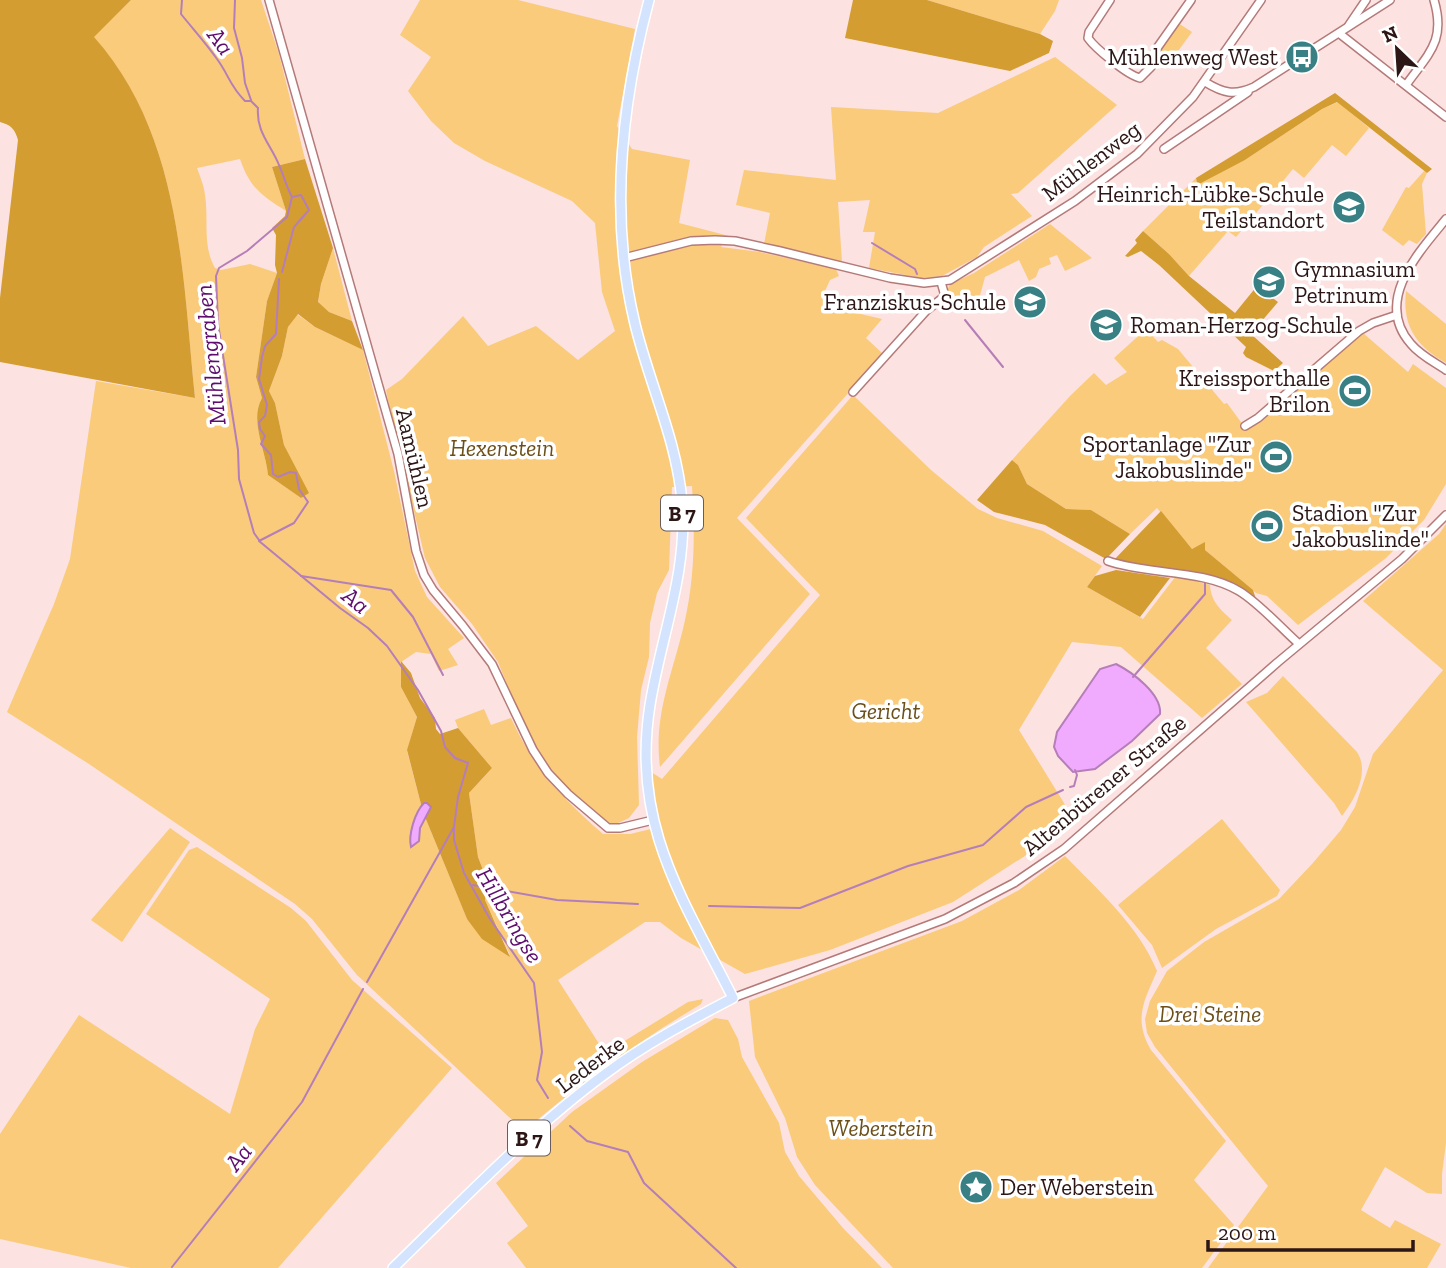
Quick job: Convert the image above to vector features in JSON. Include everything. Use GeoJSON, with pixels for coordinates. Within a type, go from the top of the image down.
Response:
{"type":"FeatureCollection","features":[{"type":"Feature","properties":{"kind":"main road","name":"B 7"},"geometry":{"type":"LineString","coordinates":[[649,0],[632,72],[622,160],[620,228],[636,327],[670,437],[682,502],[680,566],[650,703],[646,741],[647,785],[653,820],[667,867],[733,998]]}},
{"type":"Feature","properties":{"kind":"main road","name":"Lederke"},"geometry":{"type":"LineString","coordinates":[[393,1268],[545,1123],[585,1090],[652,1043],[733,998]]}},
{"type":"Feature","properties":{"kind":"street","name":"Aamühlen"},"geometry":{"type":"LineString","coordinates":[[269,0],[392,435],[416,551],[424,575],[492,664],[533,750],[548,773],[608,828],[620,828],[653,820]]}},
{"type":"Feature","properties":{"kind":"street"},"geometry":{"type":"LineString","coordinates":[[1110,0],[1088,38],[1110,60],[1137,78],[1144,76],[1151,67],[1154,51],[1191,0]]}},
{"type":"Feature","properties":{"kind":"street"},"geometry":{"type":"LineString","coordinates":[[1205,82],[1261,0]]}},
{"type":"Feature","properties":{"kind":"street","name":"Mühlenweg"},"geometry":{"type":"LineString","coordinates":[[1164,149],[1254,87],[1390,0]]}},
{"type":"Feature","properties":{"kind":"street"},"geometry":{"type":"LineString","coordinates":[[1406,85],[1442,37],[1442,18],[1434,0]]}},
{"type":"Feature","properties":{"kind":"street"},"geometry":{"type":"LineString","coordinates":[[1365,1],[1368,9],[1377,9]]}},
{"type":"Feature","properties":{"kind":"street"},"geometry":{"type":"LineString","coordinates":[[1365,1],[1342,32],[1446,117]]}},
{"type":"Feature","properties":{"kind":"street","name":"Mühlenweg"},"geometry":{"type":"LineString","coordinates":[[624,258],[691,241],[715,240],[780,251],[890,278],[924,283],[941,282],[960,275],[1111,176],[1158,134],[1205,82],[1229,93],[1241,93],[1254,87]]}},
{"type":"Feature","properties":{"kind":"street"},"geometry":{"type":"LineString","coordinates":[[1446,219],[1404,275],[1397,315],[1404,335],[1411,345],[1446,370]]}},
{"type":"Feature","properties":{"kind":"street"},"geometry":{"type":"LineString","coordinates":[[853,392],[927,310],[945,296],[941,282]]}},
{"type":"Feature","properties":{"kind":"street"},"geometry":{"type":"LineString","coordinates":[[1245,426],[1258,418],[1359,331],[1397,315]]}},
{"type":"Feature","properties":{"kind":"street","name":"Altenbürener Straße"},"geometry":{"type":"LineString","coordinates":[[733,998],[946,919],[1014,883],[1064,849],[1299,644],[1402,559],[1446,515]]}},
{"type":"Feature","properties":{"kind":"street"},"geometry":{"type":"LineString","coordinates":[[1108,561],[1132,569],[1196,578],[1236,589],[1299,644]]}},
{"type":"Feature","properties":{"kind":"green space","name":"Gericht"},"geometry":{"type":"Polygon","coordinates":[[[131,0],[261,0],[279,54],[305,159],[272,167],[286,211],[257,190],[240,159],[197,168],[205,195],[207,242],[211,259],[215,268],[221,270],[250,264],[277,273],[267,301],[256,377],[262,398],[258,407],[258,426],[268,475],[301,498],[308,493],[284,445],[275,403],[269,391],[282,356],[288,327],[297,314],[315,327],[363,350],[394,471],[415,571],[427,597],[464,638],[448,649],[458,665],[439,671],[431,654],[416,652],[401,662],[401,687],[417,717],[407,751],[423,812],[467,919],[510,955],[485,900],[488,883],[478,857],[469,793],[492,768],[458,728],[455,720],[484,709],[491,725],[511,718],[539,768],[603,834],[630,834],[655,828],[651,772],[662,779],[820,595],[746,518],[853,395],[931,470],[978,509],[997,518],[1043,531],[1102,566],[1087,587],[1143,619],[1176,576],[1210,585],[1214,601],[1232,620],[1206,648],[1242,684],[1202,718],[1121,647],[1072,642],[1019,730],[1072,816],[1056,836],[953,902],[830,950],[745,974],[681,938],[660,922],[645,922],[558,980],[605,1053],[688,1002],[703,999],[701,1004],[610,1064],[524,1131],[357,975],[312,919],[295,904],[89,764],[7,712],[54,604],[70,559],[96,381],[195,398],[180,255],[161,161],[145,117],[122,75],[93,37],[131,0]]]}},
{"type":"Feature","properties":{"kind":"green space","name":"Hexenstein"},"geometry":{"type":"Polygon","coordinates":[[[420,0],[518,0],[635,29],[617,126],[632,149],[690,160],[679,223],[729,236],[721,247],[760,252],[836,269],[839,276],[830,280],[825,291],[836,300],[838,306],[882,319],[866,338],[883,354],[737,518],[810,594],[660,767],[659,728],[685,620],[693,553],[692,486],[672,487],[669,570],[657,593],[650,623],[649,657],[641,690],[637,737],[639,805],[629,818],[614,825],[606,823],[576,799],[548,770],[532,746],[498,662],[472,624],[440,587],[425,558],[389,405],[386,390],[402,379],[463,316],[488,346],[536,326],[578,360],[615,331],[602,292],[595,223],[572,201],[485,161],[454,143],[431,121],[408,91],[431,57],[400,35],[420,0]]]}},
{"type":"Feature","properties":{"kind":"green space"},"geometry":{"type":"Polygon","coordinates":[[[927,0],[1059,0],[1040,34],[927,0]]]}},
{"type":"Feature","properties":{"kind":"green space"},"geometry":{"type":"Polygon","coordinates":[[[1178,23],[1192,32],[1170,62],[1157,53],[1178,23]]]}},
{"type":"Feature","properties":{"kind":"green space"},"geometry":{"type":"Polygon","coordinates":[[[1055,57],[1117,105],[1018,193],[1011,194],[1032,216],[984,247],[977,257],[942,276],[921,278],[869,268],[875,232],[863,232],[870,200],[838,202],[842,262],[764,244],[770,213],[736,205],[744,170],[836,180],[831,107],[938,113],[1055,57]]]}},
{"type":"Feature","properties":{"kind":"green space"},"geometry":{"type":"Polygon","coordinates":[[[1338,102],[1369,128],[1346,156],[1332,145],[1304,178],[1293,169],[1236,237],[1228,231],[1189,276],[1143,231],[1196,178],[1197,183],[1245,160],[1322,109],[1338,102]]]}},
{"type":"Feature","properties":{"kind":"green space"},"geometry":{"type":"Polygon","coordinates":[[[1424,171],[1427,173],[1422,184],[1426,234],[1417,244],[1409,240],[1403,246],[1382,230],[1406,187],[1409,188],[1424,171]]]}},
{"type":"Feature","properties":{"kind":"green space"},"geometry":{"type":"Polygon","coordinates":[[[1050,224],[1092,258],[1065,271],[1057,255],[1049,258],[1051,264],[1039,269],[1036,277],[1029,281],[1019,260],[985,277],[979,299],[981,304],[965,298],[954,299],[947,290],[950,284],[974,273],[1050,224]]]}},
{"type":"Feature","properties":{"kind":"green space"},"geometry":{"type":"Polygon","coordinates":[[[333,248],[352,321],[329,312],[318,303],[321,284],[333,248]]]}},
{"type":"Feature","properties":{"kind":"green space"},"geometry":{"type":"Polygon","coordinates":[[[1406,291],[1446,324],[1446,363],[1427,350],[1413,334],[1406,315],[1406,291]]]}},
{"type":"Feature","properties":{"kind":"green space","name":"Sportanlage \"Zur Jakobuslinde\""},"geometry":{"type":"Polygon","coordinates":[[[1146,329],[1158,342],[1162,340],[1178,349],[1224,404],[1227,403],[1246,429],[1259,422],[1363,333],[1408,372],[1413,364],[1446,388],[1446,484],[1424,520],[1386,558],[1298,625],[1267,596],[1256,593],[1205,550],[1205,543],[1192,549],[1157,508],[1130,534],[1091,510],[1066,509],[1027,484],[1018,465],[1012,460],[1094,373],[1106,385],[1127,372],[1114,358],[1146,329]]]}},
{"type":"Feature","properties":{"kind":"green space","name":"Drei Steine"},"geometry":{"type":"Polygon","coordinates":[[[1446,524],[1446,1143],[1442,1194],[1427,1193],[1385,1167],[1361,1210],[1390,1228],[1395,1220],[1441,1244],[1427,1268],[1208,1268],[1268,1186],[1155,1047],[1147,1033],[1145,1019],[1150,1001],[1167,971],[1204,942],[1279,899],[1312,864],[1341,830],[1355,807],[1373,754],[1443,670],[1363,601],[1439,534],[1446,524]]]}},
{"type":"Feature","properties":{"kind":"green space"},"geometry":{"type":"Polygon","coordinates":[[[1283,676],[1357,752],[1361,760],[1359,785],[1342,816],[1334,803],[1246,702],[1267,693],[1283,676]]]}},
{"type":"Feature","properties":{"kind":"green space"},"geometry":{"type":"Polygon","coordinates":[[[1222,819],[1280,890],[1277,896],[1216,929],[1162,968],[1152,945],[1118,905],[1222,819]]]}},
{"type":"Feature","properties":{"kind":"green space"},"geometry":{"type":"Polygon","coordinates":[[[170,828],[190,842],[122,942],[91,920],[170,828]]]}},
{"type":"Feature","properties":{"kind":"green space"},"geometry":{"type":"Polygon","coordinates":[[[197,847],[291,908],[306,921],[352,980],[452,1068],[278,1268],[131,1268],[0,1239],[0,1134],[79,1015],[230,1114],[255,1029],[270,999],[146,914],[189,850],[197,847]]]}},
{"type":"Feature","properties":{"kind":"green space","name":"Weberstein"},"geometry":{"type":"Polygon","coordinates":[[[1065,856],[1129,924],[1157,971],[1142,1010],[1146,1039],[1151,1050],[1226,1141],[1194,1180],[1234,1225],[1202,1268],[893,1268],[815,1185],[797,1157],[785,1118],[755,1057],[749,1001],[962,921],[1019,890],[1065,856]]]}},
{"type":"Feature","properties":{"kind":"green space"},"geometry":{"type":"Polygon","coordinates":[[[715,1018],[728,1020],[738,1039],[742,1057],[779,1123],[785,1152],[799,1176],[843,1228],[882,1268],[526,1268],[507,1243],[528,1226],[496,1183],[572,1112],[642,1062],[715,1018]]]}},
{"type":"Feature","properties":{"kind":"shaded area"},"geometry":{"type":"Polygon","coordinates":[[[0,0],[131,0],[94,37],[123,76],[145,118],[161,162],[181,255],[195,398],[0,362],[0,298],[18,140],[12,128],[0,122],[0,0]]]}},
{"type":"Feature","properties":{"kind":"shaded area"},"geometry":{"type":"Polygon","coordinates":[[[853,0],[927,0],[1040,34],[1053,41],[1049,53],[1010,71],[845,38],[853,0]]]}},
{"type":"Feature","properties":{"kind":"shaded area"},"geometry":{"type":"Polygon","coordinates":[[[1335,93],[1432,169],[1427,173],[1337,102],[1245,160],[1197,183],[1196,178],[1335,93]]]}},
{"type":"Feature","properties":{"kind":"shaded area"},"geometry":{"type":"Polygon","coordinates":[[[305,159],[333,248],[318,302],[329,312],[352,321],[363,350],[315,327],[298,314],[288,327],[282,356],[269,391],[275,403],[284,445],[309,493],[301,498],[268,475],[258,426],[258,407],[262,398],[256,377],[267,301],[277,273],[276,235],[272,228],[285,216],[286,211],[272,167],[305,159]]]}},
{"type":"Feature","properties":{"kind":"shaded area"},"geometry":{"type":"Polygon","coordinates":[[[1143,231],[1189,276],[1235,313],[1257,286],[1278,302],[1251,334],[1283,363],[1274,371],[1246,357],[1243,353],[1246,347],[1159,265],[1141,251],[1125,256],[1137,243],[1135,240],[1143,231]]]}},
{"type":"Feature","properties":{"kind":"shaded area"},"geometry":{"type":"Polygon","coordinates":[[[1012,460],[1018,465],[1027,484],[1066,509],[1091,510],[1130,534],[1106,559],[1045,525],[994,512],[977,500],[1012,460]]]}},
{"type":"Feature","properties":{"kind":"shaded area"},"geometry":{"type":"Polygon","coordinates":[[[1161,511],[1192,549],[1205,542],[1205,550],[1253,590],[1258,605],[1239,589],[1113,561],[1161,511]]]}},
{"type":"Feature","properties":{"kind":"shaded area"},"geometry":{"type":"Polygon","coordinates":[[[1116,570],[1170,578],[1140,617],[1087,587],[1095,576],[1116,570]]]}},
{"type":"Feature","properties":{"kind":"shaded area"},"geometry":{"type":"Polygon","coordinates":[[[401,661],[411,673],[420,698],[435,718],[436,729],[440,734],[458,728],[492,768],[469,793],[478,857],[488,883],[485,900],[510,957],[482,939],[467,919],[423,812],[407,750],[417,717],[401,687],[401,661]]]}},
{"type":"Feature","properties":{"kind":"shaded area"},"geometry":{"type":"Polygon","coordinates":[[[1116,664],[1130,672],[1151,692],[1159,706],[1160,714],[1132,741],[1095,769],[1073,772],[1058,756],[1054,747],[1057,732],[1100,669],[1116,664]]]}},
{"type":"Feature","properties":{"kind":"shaded area"},"geometry":{"type":"Polygon","coordinates":[[[424,803],[431,807],[420,828],[419,841],[411,847],[413,824],[424,803]]]}},
{"type":"Feature","properties":{"kind":"waterway","name":"Aa"},"geometry":{"type":"LineString","coordinates":[[182,0],[181,14],[213,53],[240,95],[258,108],[259,124],[290,193],[292,197],[301,195],[309,210],[294,227],[282,272]]}},
{"type":"Feature","properties":{"kind":"waterway","name":"Mühlengraben"},"geometry":{"type":"LineString","coordinates":[[235,0],[234,28],[251,100]]}},
{"type":"Feature","properties":{"kind":"waterway","name":"Mühlengraben"},"geometry":{"type":"LineString","coordinates":[[259,540],[254,533],[239,479],[238,450],[218,324],[216,276],[219,268],[247,251],[287,217],[292,197]]}},
{"type":"Feature","properties":{"kind":"waterway"},"geometry":{"type":"LineString","coordinates":[[872,243],[915,269],[917,274]]}},
{"type":"Feature","properties":{"kind":"waterway","name":"Aa"},"geometry":{"type":"LineString","coordinates":[[279,279],[276,334],[265,346],[259,379],[267,405],[265,416],[259,422],[265,436],[261,444],[271,455],[273,474],[278,477],[290,472],[296,473],[299,489],[308,502],[294,523],[259,541],[387,646],[418,690],[441,731],[445,747],[455,758],[468,763],[458,797],[454,827],[367,982]]}},
{"type":"Feature","properties":{"kind":"waterway"},"geometry":{"type":"LineString","coordinates":[[965,320],[1003,367]]}},
{"type":"Feature","properties":{"kind":"waterway","name":"Mühlengraben"},"geometry":{"type":"LineString","coordinates":[[301,576],[391,590],[413,617],[443,675]]}},
{"type":"Feature","properties":{"kind":"waterway"},"geometry":{"type":"LineString","coordinates":[[1133,677],[1205,594],[1205,582]]}},
{"type":"Feature","properties":{"kind":"waterway"},"geometry":{"type":"LineString","coordinates":[[1070,787],[1074,786],[1077,775],[1075,770]]}},
{"type":"Feature","properties":{"kind":"waterway"},"geometry":{"type":"LineString","coordinates":[[709,906],[800,908],[908,866],[983,845],[1026,807],[1063,790]]}},
{"type":"Feature","properties":{"kind":"waterway","name":"Hillbringse"},"geometry":{"type":"LineString","coordinates":[[454,829],[454,840],[464,873],[490,919],[534,983],[542,1052],[537,1080],[548,1098]]}},
{"type":"Feature","properties":{"kind":"waterway"},"geometry":{"type":"LineString","coordinates":[[473,885],[557,900],[638,904]]}},
{"type":"Feature","properties":{"kind":"waterway","name":"Aa"},"geometry":{"type":"LineString","coordinates":[[172,1267],[302,1102],[363,989]]}},
{"type":"Feature","properties":{"kind":"waterway","name":"Hillbringse"},"geometry":{"type":"LineString","coordinates":[[570,1126],[587,1141],[628,1152],[644,1183],[736,1268]]}},
{"type":"Feature","properties":{"kind":"place","name":"Mühlenweg West"},"geometry":{"type":"Point","coordinates":[1302,57]}},
{"type":"Feature","properties":{"kind":"place","name":"Heinrich-Lübke-Schule Teilstandort"},"geometry":{"type":"Point","coordinates":[1349,207]}},
{"type":"Feature","properties":{"kind":"place","name":"Gymnasium Petrinum"},"geometry":{"type":"Point","coordinates":[1269,282]}},
{"type":"Feature","properties":{"kind":"place","name":"Franziskus-Schule"},"geometry":{"type":"Point","coordinates":[1030,302]}},
{"type":"Feature","properties":{"kind":"place","name":"Roman-Herzog-Schule"},"geometry":{"type":"Point","coordinates":[1106,325]}},
{"type":"Feature","properties":{"kind":"place","name":"Kreissporthalle Brilon"},"geometry":{"type":"Point","coordinates":[1355,391]}},
{"type":"Feature","properties":{"kind":"place","name":"Sportanlage \"Zur Jakobuslinde\""},"geometry":{"type":"Point","coordinates":[1276,457]}},
{"type":"Feature","properties":{"kind":"place","name":"Stadion \"Zur Jakobuslinde\""},"geometry":{"type":"Point","coordinates":[1267,526]}},
{"type":"Feature","properties":{"kind":"place","name":"Der Weberstein"},"geometry":{"type":"Point","coordinates":[976,1187]}}]}
